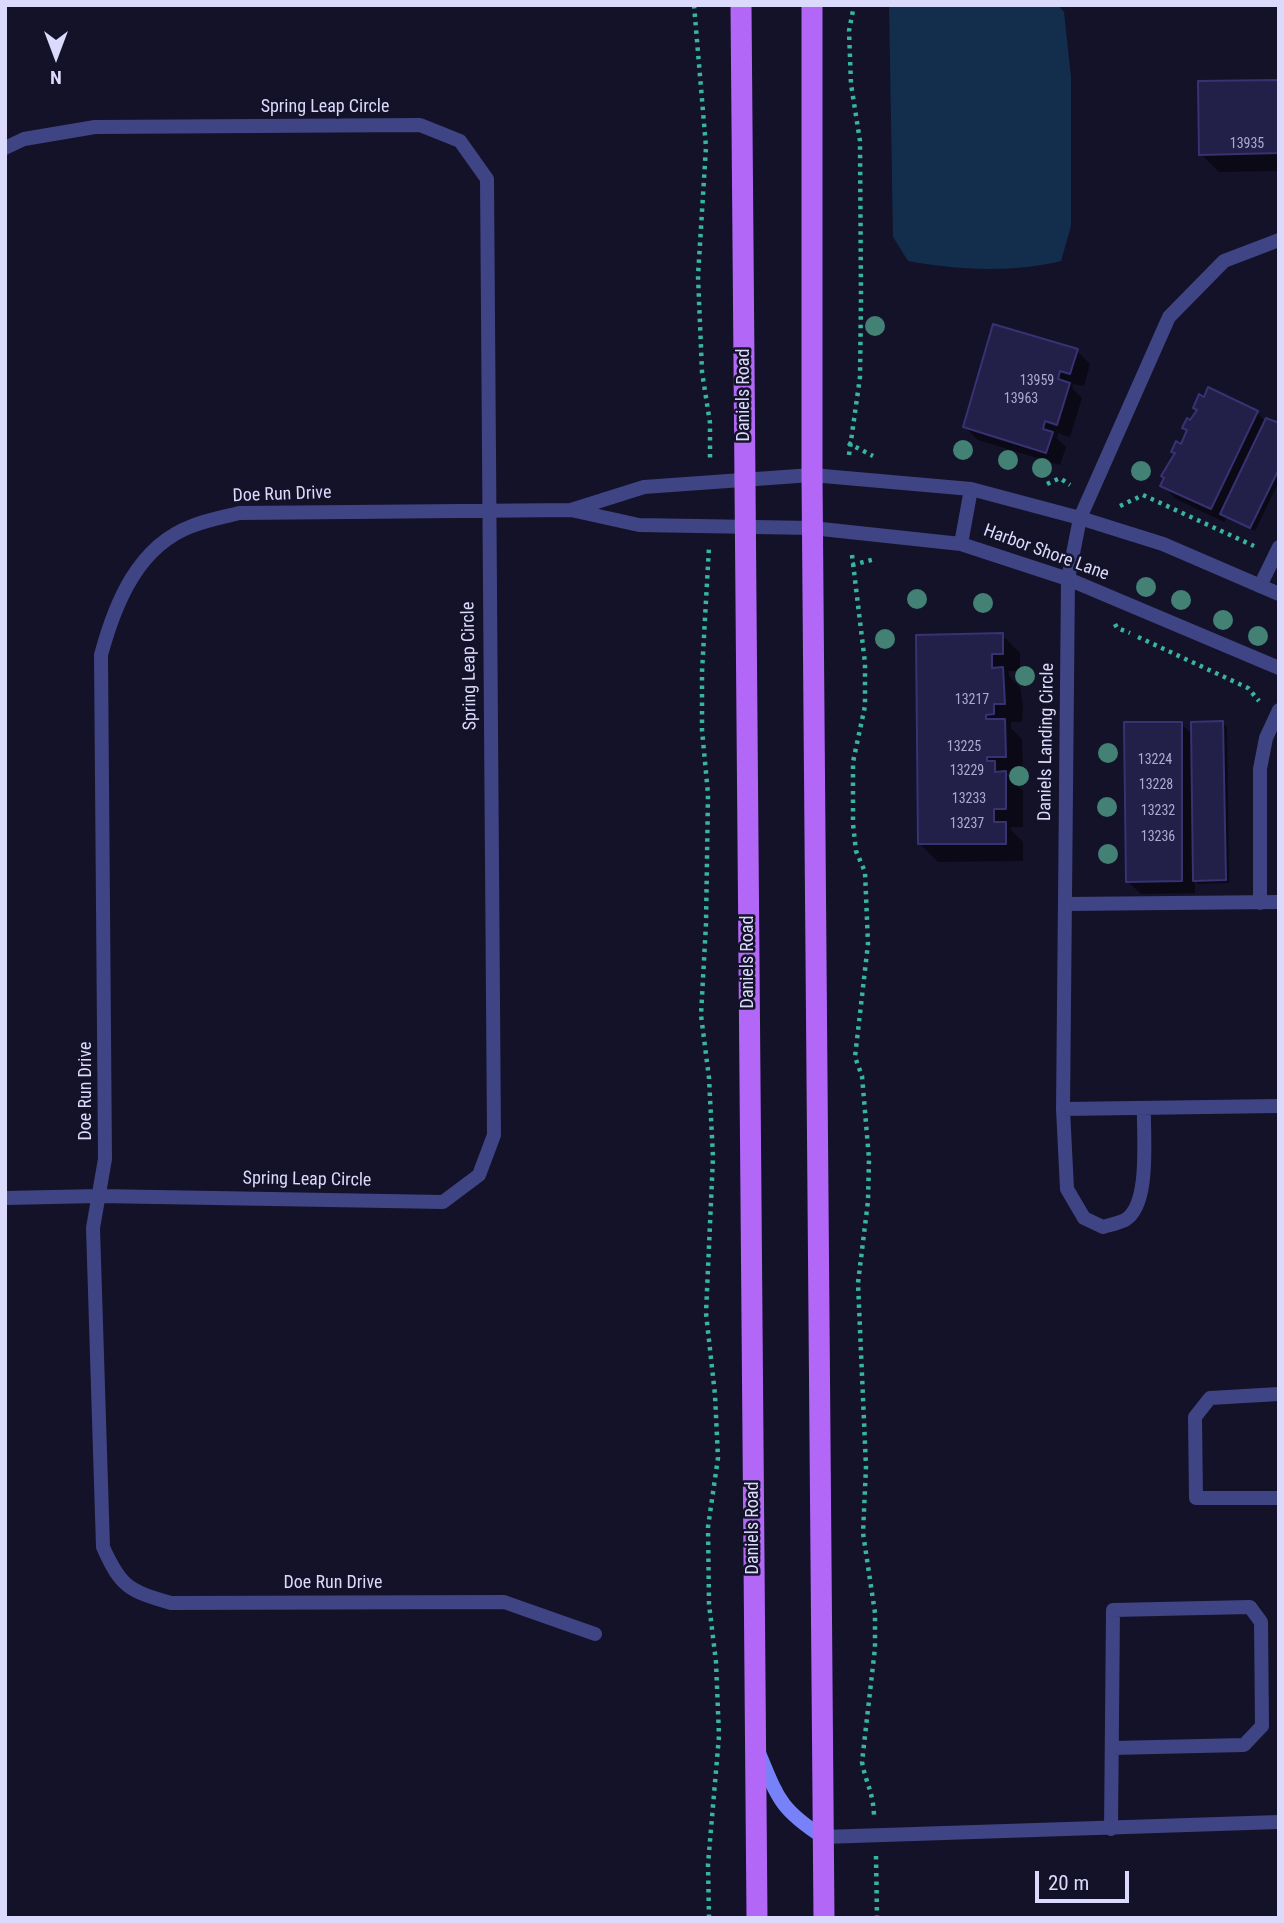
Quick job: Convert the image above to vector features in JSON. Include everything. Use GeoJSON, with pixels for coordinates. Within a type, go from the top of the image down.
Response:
{"type":"FeatureCollection","features":[{"type":"Feature","properties":{"kind":"main road","name":"Daniels Road"},"geometry":{"type":"LineString","coordinates":[[741,5],[757,1918]]}},
{"type":"Feature","properties":{"kind":"main road"},"geometry":{"type":"LineString","coordinates":[[812,5],[812,475],[824,1918]]}},
{"type":"Feature","properties":{"kind":"main road"},"geometry":{"type":"LineString","coordinates":[[755,1742],[776,1794],[792,1817],[823,1837]]}},
{"type":"Feature","properties":{"kind":"street","name":"Spring Leap Circle"},"geometry":{"type":"LineString","coordinates":[[5,148],[24,139],[95,127],[420,125],[460,141],[487,179],[487,511],[494,1135],[479,1175],[443,1202],[99,1196],[5,1198]]}},
{"type":"Feature","properties":{"kind":"street","name":"Daniels Landing Circle"},"geometry":{"type":"LineString","coordinates":[[1144,1108],[1143,1182],[1138,1206],[1126,1219],[1103,1227],[1084,1218],[1067,1189],[1063,1109],[1068,579],[1080,518],[1169,317],[1224,261],[1279,240]]}},
{"type":"Feature","properties":{"kind":"street"},"geometry":{"type":"LineString","coordinates":[[745,479],[812,475],[971,489],[1080,518],[1163,544],[1279,594]]}},
{"type":"Feature","properties":{"kind":"street","name":"Doe Run Drive"},"geometry":{"type":"LineString","coordinates":[[571,510],[644,487],[745,479]]}},
{"type":"Feature","properties":{"kind":"street"},"geometry":{"type":"LineString","coordinates":[[961,544],[971,489]]}},
{"type":"Feature","properties":{"kind":"street","name":"Doe Run Drive"},"geometry":{"type":"LineString","coordinates":[[595,1634],[504,1602],[172,1603],[136,1592],[115,1574],[103,1547],[93,1228],[105,1159],[101,655],[112,613],[135,571],[163,543],[190,526],[239,513],[571,510],[639,525],[745,528]]}},
{"type":"Feature","properties":{"kind":"street","name":"Harbor Shore Lane"},"geometry":{"type":"LineString","coordinates":[[745,528],[813,528],[961,544],[1068,579],[1279,668]]}},
{"type":"Feature","properties":{"kind":"street"},"geometry":{"type":"LineString","coordinates":[[1260,586],[1279,547]]}},
{"type":"Feature","properties":{"kind":"street"},"geometry":{"type":"LineString","coordinates":[[1260,902],[1260,769],[1265,738],[1279,710]]}},
{"type":"Feature","properties":{"kind":"street"},"geometry":{"type":"LineString","coordinates":[[1065,904],[1279,902]]}},
{"type":"Feature","properties":{"kind":"street"},"geometry":{"type":"LineString","coordinates":[[1063,1109],[1279,1107]]}},
{"type":"Feature","properties":{"kind":"street"},"geometry":{"type":"LineString","coordinates":[[1279,1394],[1210,1398],[1195,1417],[1196,1498],[1279,1498]]}},
{"type":"Feature","properties":{"kind":"street"},"geometry":{"type":"LineString","coordinates":[[1111,1829],[1113,1610],[1250,1608],[1261,1622],[1262,1726],[1244,1745],[1112,1748]]}},
{"type":"Feature","properties":{"kind":"street"},"geometry":{"type":"LineString","coordinates":[[823,1837],[1279,1822]]}},
{"type":"Feature","properties":{"kind":"path"},"geometry":{"type":"LineString","coordinates":[[694,5],[706,147],[698,276],[702,372],[710,423],[710,482]]}},
{"type":"Feature","properties":{"kind":"path"},"geometry":{"type":"LineString","coordinates":[[849,478],[849,443],[860,377],[861,298],[860,141],[851,83],[849,31],[853,5]]}},
{"type":"Feature","properties":{"kind":"path"},"geometry":{"type":"LineString","coordinates":[[709,1918],[708,1864],[719,1736],[716,1662],[709,1604],[708,1527],[718,1458],[715,1395],[706,1312],[713,1157],[709,1078],[701,1015],[706,925],[708,794],[702,730],[702,672],[710,527]]}},
{"type":"Feature","properties":{"kind":"path"},"geometry":{"type":"LineString","coordinates":[[851,532],[865,663],[865,706],[853,762],[853,824],[856,851],[865,872],[868,944],[855,1057],[862,1076],[869,1159],[868,1201],[858,1283],[866,1467],[863,1533],[875,1613],[875,1648],[862,1762],[865,1779],[873,1789],[877,1918]]}},
{"type":"Feature","properties":{"kind":"water"},"geometry":{"type":"Polygon","coordinates":[[[889,5],[1058,5],[1064,12],[1071,77],[1071,226],[1061,261],[985,269],[908,261],[893,237],[889,5]]]}},
{"type":"Feature","properties":{"kind":"building"},"geometry":{"type":"Polygon","coordinates":[[[1279,80],[1279,153],[1199,155],[1198,81],[1279,80]]]}},
{"type":"Feature","properties":{"kind":"building"},"geometry":{"type":"Polygon","coordinates":[[[993,324],[1078,349],[1070,374],[1060,371],[1058,379],[1070,383],[1057,425],[1045,421],[1043,429],[1053,432],[1046,453],[963,427],[993,324]]]}},
{"type":"Feature","properties":{"kind":"building"},"geometry":{"type":"Polygon","coordinates":[[[1208,387],[1258,411],[1211,509],[1160,486],[1164,478],[1161,476],[1175,453],[1171,452],[1176,441],[1181,444],[1187,430],[1182,428],[1187,418],[1190,420],[1197,410],[1193,408],[1199,394],[1204,397],[1208,387]]]}},
{"type":"Feature","properties":{"kind":"building"},"geometry":{"type":"Polygon","coordinates":[[[1266,418],[1279,423],[1279,469],[1250,528],[1220,514],[1266,418]]]}},
{"type":"Feature","properties":{"kind":"building"},"geometry":{"type":"Polygon","coordinates":[[[1003,633],[1003,654],[992,654],[992,668],[1003,667],[1005,704],[994,704],[994,714],[986,715],[986,719],[1005,719],[1006,757],[987,757],[987,761],[995,761],[995,772],[1006,771],[1006,809],[994,809],[994,822],[1006,822],[1006,844],[918,844],[916,635],[1003,633]]]}},
{"type":"Feature","properties":{"kind":"building"},"geometry":{"type":"Polygon","coordinates":[[[1223,721],[1226,880],[1193,881],[1191,722],[1223,721]]]}},
{"type":"Feature","properties":{"kind":"building"},"geometry":{"type":"Polygon","coordinates":[[[1124,722],[1182,722],[1182,881],[1126,882],[1124,722]]]}}]}
